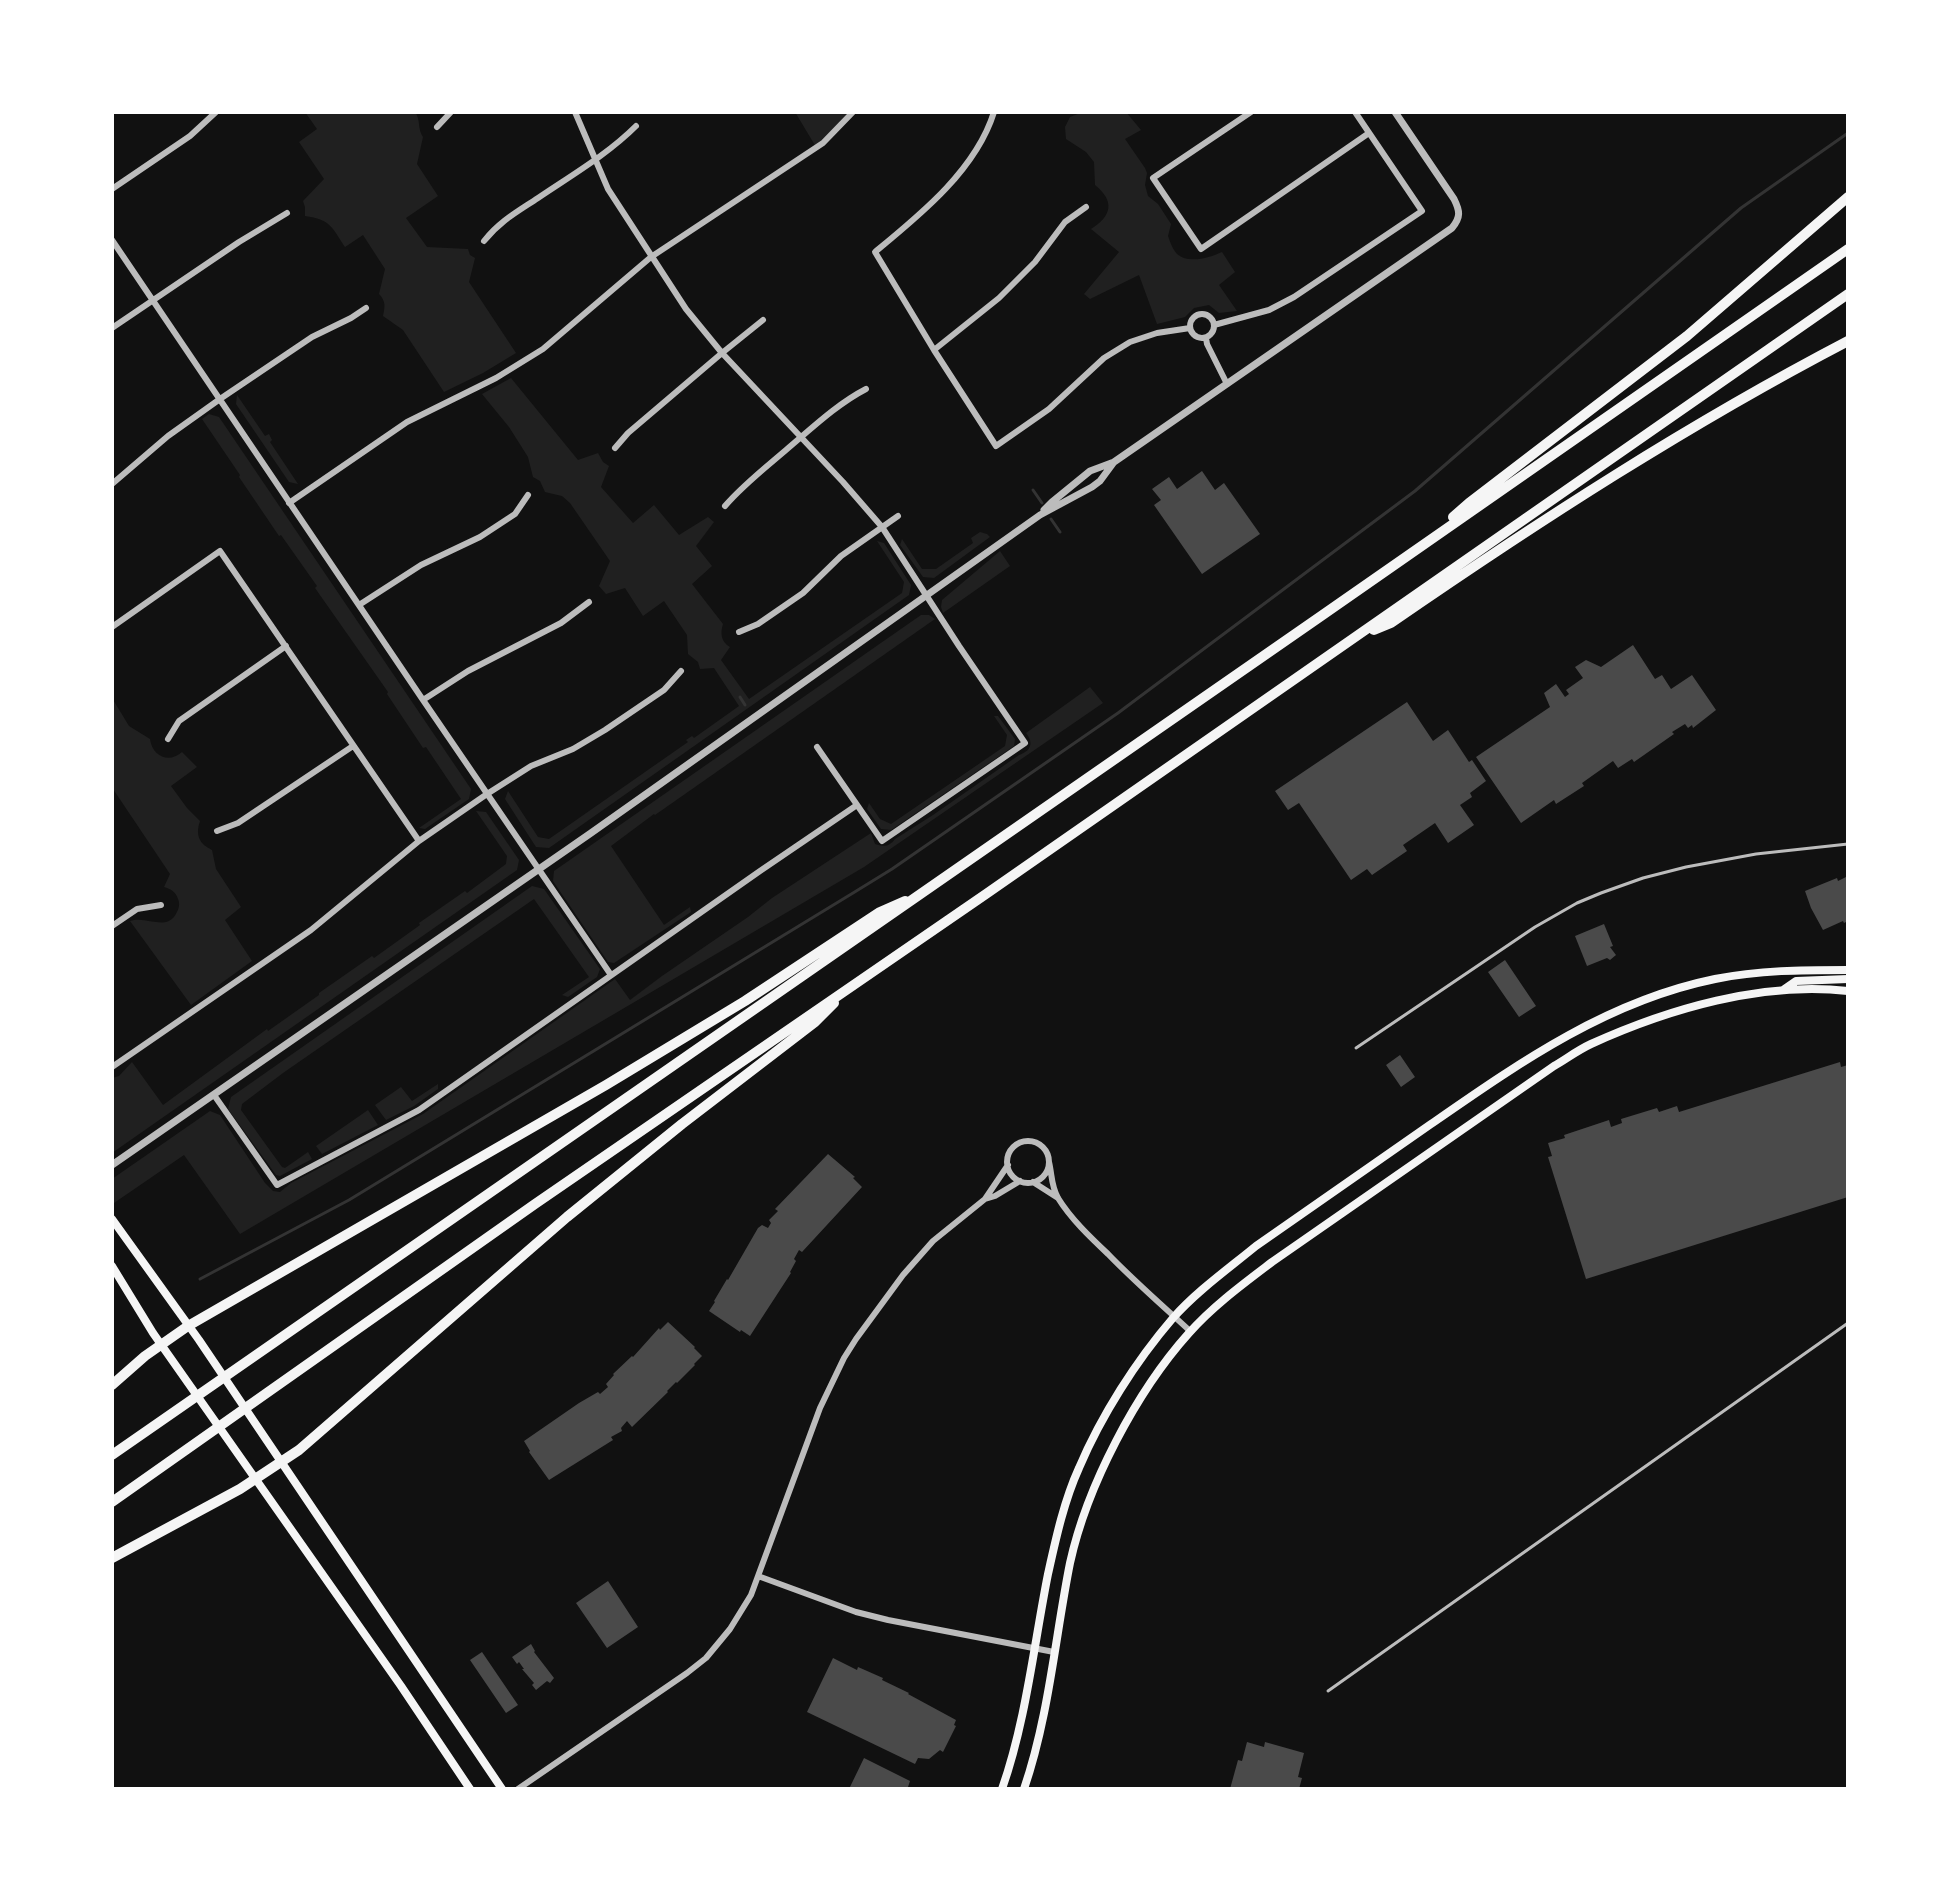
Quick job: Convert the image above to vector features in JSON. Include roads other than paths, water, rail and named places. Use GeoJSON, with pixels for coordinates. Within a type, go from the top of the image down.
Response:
{"type":"FeatureCollection","features":[{"type":"Feature","properties":{"kind":"highway"},"geometry":{"type":"LineString","coordinates":[[1425,543],[1469,503],[1687,336],[1848,197]]}},
{"type":"Feature","properties":{"kind":"highway"},"geometry":{"type":"LineString","coordinates":[[112,1455],[924,894],[1848,249]]}},
{"type":"Feature","properties":{"kind":"highway"},"geometry":{"type":"LineString","coordinates":[[112,1502],[535,1204],[1848,294]]}},
{"type":"Feature","properties":{"kind":"highway"},"geometry":{"type":"LineString","coordinates":[[1353,638],[1391,623],[1503,546],[1644,457],[1848,341]]}},
{"type":"Feature","properties":{"kind":"highway"},"geometry":{"type":"LineString","coordinates":[[112,1385],[145,1356],[188,1326],[606,1085],[745,1001],[880,912],[924,894]]}},
{"type":"Feature","properties":{"kind":"highway"},"geometry":{"type":"LineString","coordinates":[[112,1558],[240,1489],[299,1450],[567,1217],[815,1022],[849,987]]}},
{"type":"Feature","properties":{"kind":"main road"},"geometry":{"type":"LineString","coordinates":[[1002,1789],[1014,1751],[1057,1537],[1078,1469],[1128,1379],[1174,1317],[1256,1246],[1507,1071],[1586,1024],[1636,1002],[1711,979],[1775,970],[1848,970]]}},
{"type":"Feature","properties":{"kind":"main road"},"geometry":{"type":"LineString","coordinates":[[1783,991],[1796,981],[1848,979]]}},
{"type":"Feature","properties":{"kind":"main road"},"geometry":{"type":"LineString","coordinates":[[1024,1789],[1038,1743],[1071,1560],[1086,1510],[1125,1422],[1190,1331],[1229,1295],[1272,1262],[1554,1066],[1589,1045],[1678,1010],[1717,1000],[1783,991],[1848,991]]}},
{"type":"Feature","properties":{"kind":"main road"},"geometry":{"type":"LineString","coordinates":[[112,1219],[199,1340],[502,1789]]}},
{"type":"Feature","properties":{"kind":"main road"},"geometry":{"type":"LineString","coordinates":[[112,1266],[161,1345],[470,1789]]}},
{"type":"Feature","properties":{"kind":"street"},"geometry":{"type":"LineString","coordinates":[[112,189],[190,136],[216,112]]}},
{"type":"Feature","properties":{"kind":"street"},"geometry":{"type":"LineString","coordinates":[[437,127],[451,112]]}},
{"type":"Feature","properties":{"kind":"street"},"geometry":{"type":"LineString","coordinates":[[575,112],[608,189],[686,309],[722,353],[882,527],[1025,743],[882,841],[817,747]]}},
{"type":"Feature","properties":{"kind":"street"},"geometry":{"type":"LineString","coordinates":[[289,503],[407,422],[496,378],[543,349],[651,257],[823,143],[853,112]]}},
{"type":"Feature","properties":{"kind":"street"},"geometry":{"type":"LineString","coordinates":[[994,112],[987,133],[959,173],[925,211],[875,252],[996,446],[1049,409],[1104,358],[1130,342],[1157,333],[1190,328]]}},
{"type":"Feature","properties":{"kind":"street"},"geometry":{"type":"LineString","coordinates":[[1251,112],[1153,178],[1201,249],[1369,133]]}},
{"type":"Feature","properties":{"kind":"street"},"geometry":{"type":"LineString","coordinates":[[1214,325],[1269,310],[1294,297],[1422,211],[1355,112]]}},
{"type":"Feature","properties":{"kind":"street"},"geometry":{"type":"LineString","coordinates":[[1040,515],[1090,471],[1114,462],[1452,228],[1460,213],[1454,199],[1395,112]]}},
{"type":"Feature","properties":{"kind":"street"},"geometry":{"type":"LineString","coordinates":[[484,241],[497,226],[594,160],[636,126]]}},
{"type":"Feature","properties":{"kind":"street"},"geometry":{"type":"LineString","coordinates":[[934,350],[999,298],[1035,262],[1065,222],[1086,207]]}},
{"type":"Feature","properties":{"kind":"street"},"geometry":{"type":"LineString","coordinates":[[112,328],[287,213]]}},
{"type":"Feature","properties":{"kind":"street"},"geometry":{"type":"LineString","coordinates":[[112,240],[611,975]]}},
{"type":"Feature","properties":{"kind":"street"},"geometry":{"type":"LineString","coordinates":[[112,484],[168,436],[220,399],[312,337],[366,308]]}},
{"type":"Feature","properties":{"kind":"street"},"geometry":{"type":"LineString","coordinates":[[1201,314],[1211,318],[1214,325],[1212,333],[1206,338],[1195,337],[1190,328],[1191,320],[1201,314]]}},
{"type":"Feature","properties":{"kind":"street"},"geometry":{"type":"LineString","coordinates":[[615,448],[628,433],[763,320]]}},
{"type":"Feature","properties":{"kind":"street"},"geometry":{"type":"LineString","coordinates":[[1206,338],[1227,384]]}},
{"type":"Feature","properties":{"kind":"street"},"geometry":{"type":"LineString","coordinates":[[725,506],[801,437],[852,396],[866,389]]}},
{"type":"Feature","properties":{"kind":"street"},"geometry":{"type":"LineString","coordinates":[[112,1165],[538,870],[1040,515],[1092,487],[1114,462]]}},
{"type":"Feature","properties":{"kind":"street"},"geometry":{"type":"LineString","coordinates":[[359,605],[421,565],[480,537],[515,514],[528,495]]}},
{"type":"Feature","properties":{"kind":"street"},"geometry":{"type":"LineString","coordinates":[[739,632],[758,624],[803,593],[841,556],[898,516]]}},
{"type":"Feature","properties":{"kind":"street"},"geometry":{"type":"LineString","coordinates":[[112,627],[220,551],[419,841]]}},
{"type":"Feature","properties":{"kind":"street"},"geometry":{"type":"LineString","coordinates":[[423,700],[468,671],[561,623],[589,602]]}},
{"type":"Feature","properties":{"kind":"street"},"geometry":{"type":"LineString","coordinates":[[168,739],[179,721],[286,646]]}},
{"type":"Feature","properties":{"kind":"street"},"geometry":{"type":"LineString","coordinates":[[112,1067],[311,930],[419,841],[531,766],[573,749],[605,730],[664,690],[681,671]]}},
{"type":"Feature","properties":{"kind":"street"},"geometry":{"type":"LineString","coordinates":[[217,831],[238,823],[353,746]]}},
{"type":"Feature","properties":{"kind":"street"},"geometry":{"type":"LineString","coordinates":[[214,1095],[277,1185],[419,1110],[857,805]]}},
{"type":"Feature","properties":{"kind":"street"},"geometry":{"type":"LineString","coordinates":[[112,926],[137,909],[161,905]]}},
{"type":"Feature","properties":{"kind":"street"},"geometry":{"type":"LineString","coordinates":[[1020,1181],[1008,1165],[1014,1147],[1026,1141],[1039,1144],[1045,1148],[1058,1198]]}},
{"type":"Feature","properties":{"kind":"street"},"geometry":{"type":"LineString","coordinates":[[1033,1182],[1045,1175],[1049,1162]]}},
{"type":"Feature","properties":{"kind":"street"},"geometry":{"type":"LineString","coordinates":[[518,1789],[706,1658],[751,1595],[820,1408],[844,1358],[903,1275],[933,1241],[985,1199],[1008,1165]]}},
{"type":"Feature","properties":{"kind":"street"},"geometry":{"type":"LineString","coordinates":[[985,1199],[1020,1181],[1033,1182],[1058,1198],[1095,1242],[1190,1331]]}},
{"type":"Feature","properties":{"kind":"street"},"geometry":{"type":"LineString","coordinates":[[758,1576],[856,1612],[1054,1652]]}},
{"type":"Feature","properties":{"kind":"lane"},"geometry":{"type":"LineString","coordinates":[[1356,1048],[1535,927],[1601,893],[1686,867],[1756,854],[1848,844]]}},
{"type":"Feature","properties":{"kind":"lane"},"geometry":{"type":"LineString","coordinates":[[1328,1691],[1848,1323]]}},
{"type":"Feature","properties":{"kind":"waterway"},"geometry":{"type":"LineString","coordinates":[[200,1279],[349,1200],[892,869],[1118,713],[1415,491],[1741,208],[1848,133]]}},
{"type":"Feature","properties":{"kind":"waterway"},"geometry":{"type":"LineString","coordinates":[[1033,490],[1042,503]]}},
{"type":"Feature","properties":{"kind":"waterway"},"geometry":{"type":"LineString","coordinates":[[1051,519],[1060,532]]}},
{"type":"Feature","properties":{"kind":"waterway"},"geometry":{"type":"LineString","coordinates":[[740,697],[745,705]]}}]}
